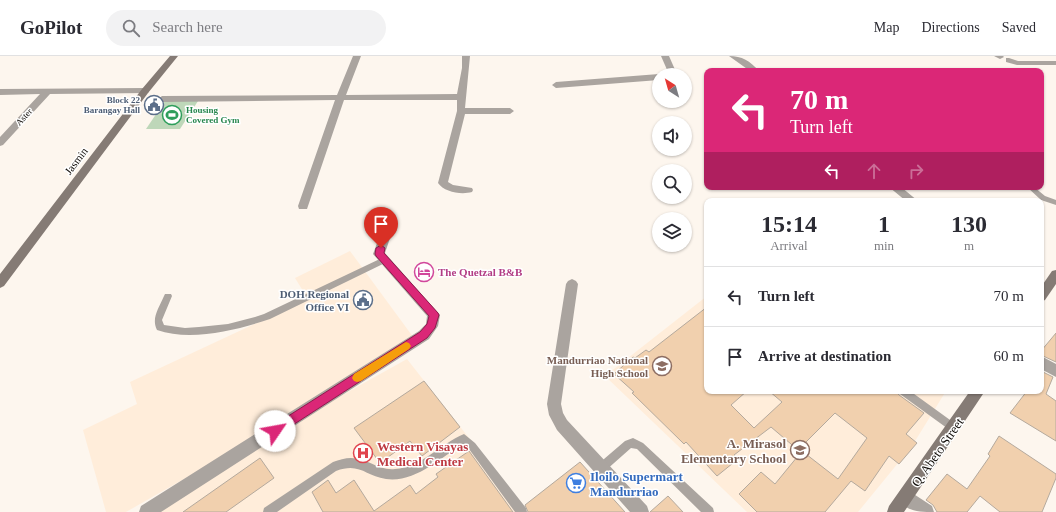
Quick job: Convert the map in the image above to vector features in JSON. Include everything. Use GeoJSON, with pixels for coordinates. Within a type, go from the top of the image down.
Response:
{"type":"FeatureCollection","features":[{"type":"Feature","properties":{"kind":"street","name":"Jasmin"},"geometry":{"type":"LineString","coordinates":[[0,282],[145,91],[174,56]]}},
{"type":"Feature","properties":{"kind":"street"},"geometry":{"type":"LineString","coordinates":[[304,206],[340,99],[357,56]]}},
{"type":"Feature","properties":{"kind":"street"},"geometry":{"type":"LineString","coordinates":[[466,56],[466,68],[461,97],[461,111],[443,183],[451,188],[468,190]]}},
{"type":"Feature","properties":{"kind":"street"},"geometry":{"type":"LineString","coordinates":[[665,56],[670,68]]}},
{"type":"Feature","properties":{"kind":"street"},"geometry":{"type":"LineString","coordinates":[[734,56],[751,68]]}},
{"type":"Feature","properties":{"kind":"street"},"geometry":{"type":"LineString","coordinates":[[1009,60],[1017,63],[1056,64]]}},
{"type":"Feature","properties":{"kind":"street"},"geometry":{"type":"LineString","coordinates":[[556,85],[652,78]]}},
{"type":"Feature","properties":{"kind":"street"},"geometry":{"type":"LineString","coordinates":[[0,92],[145,91]]}},
{"type":"Feature","properties":{"kind":"street","name":"Aster"},"geometry":{"type":"LineString","coordinates":[[0,143],[47,92]]}},
{"type":"Feature","properties":{"kind":"street"},"geometry":{"type":"LineString","coordinates":[[162,99],[461,97]]}},
{"type":"Feature","properties":{"kind":"street"},"geometry":{"type":"LineString","coordinates":[[461,111],[510,111]]}},
{"type":"Feature","properties":{"kind":"street"},"geometry":{"type":"LineString","coordinates":[[898,190],[909,198]]}},
{"type":"Feature","properties":{"kind":"street"},"geometry":{"type":"LineString","coordinates":[[147,512],[424,335],[432,326],[434,315],[379,254],[384,238]]}},
{"type":"Feature","properties":{"kind":"street"},"geometry":{"type":"LineString","coordinates":[[1045,284],[1056,274]]}},
{"type":"Feature","properties":{"kind":"street"},"geometry":{"type":"LineString","coordinates":[[572,284],[554,404],[556,415],[562,425],[641,512]]}},
{"type":"Feature","properties":{"kind":"street"},"geometry":{"type":"LineString","coordinates":[[1044,364],[1056,371]]}},
{"type":"Feature","properties":{"kind":"street","name":"Q. Abeto Street"},"geometry":{"type":"LineString","coordinates":[[895,512],[976,394]]}},
{"type":"Feature","properties":{"kind":"street"},"geometry":{"type":"LineString","coordinates":[[906,497],[926,512]]}},
{"type":"Feature","properties":{"kind":"lane"},"geometry":{"type":"LineString","coordinates":[[1034,190],[1043,198]]}},
{"type":"Feature","properties":{"kind":"lane"},"geometry":{"type":"LineString","coordinates":[[1044,198],[1056,203]]}},
{"type":"Feature","properties":{"kind":"lane"},"geometry":{"type":"LineString","coordinates":[[168,296],[158,320],[160,328],[170,330],[209,330],[250,323],[267,317],[384,260]]}},
{"type":"Feature","properties":{"kind":"lane"},"geometry":{"type":"LineString","coordinates":[[907,394],[954,428]]}},
{"type":"Feature","properties":{"kind":"lane"},"geometry":{"type":"LineString","coordinates":[[268,512],[333,467],[344,462],[354,462],[387,474],[408,472],[464,439],[472,446],[522,512]]}},
{"type":"Feature","properties":{"kind":"lane"},"geometry":{"type":"LineString","coordinates":[[601,468],[628,444],[633,443],[640,446],[709,512]]}},
{"type":"Feature","properties":{"kind":"shaded area"},"geometry":{"type":"Polygon","coordinates":[[[350,251],[419,345],[126,512],[106,512],[83,430],[137,404],[130,382],[308,299],[295,278],[350,251]]]}},
{"type":"Feature","properties":{"kind":"shaded area"},"geometry":{"type":"Polygon","coordinates":[[[704,298],[704,394],[944,394],[912,446],[858,512],[747,512],[605,376],[704,298]]]}},
{"type":"Feature","properties":{"kind":"shaded area","name":"Western Visayas Medical Center"},"geometry":{"type":"Polygon","coordinates":[[[407,359],[527,512],[154,512],[312,412],[407,359]]]}},
{"type":"Feature","properties":{"kind":"green space","name":"Housing Covered Gym"},"geometry":{"type":"Polygon","coordinates":[[[165,101],[198,101],[180,129],[146,129],[165,101]]]}},
{"type":"Feature","properties":{"kind":"building"},"geometry":{"type":"Polygon","coordinates":[[[704,309],[704,394],[744,394],[731,405],[754,428],[782,402],[773,394],[898,394],[924,413],[906,434],[917,443],[899,464],[889,456],[865,491],[851,481],[825,512],[757,512],[739,494],[761,472],[775,484],[802,451],[838,479],[867,438],[835,413],[798,450],[771,427],[734,455],[738,459],[717,476],[686,442],[684,444],[632,393],[634,392],[614,374],[633,357],[635,358],[646,350],[649,352],[704,309]]]}},
{"type":"Feature","properties":{"kind":"building"},"geometry":{"type":"Polygon","coordinates":[[[1056,333],[1056,362],[1044,356],[1044,347],[1056,333]]]}},
{"type":"Feature","properties":{"kind":"building"},"geometry":{"type":"Polygon","coordinates":[[[1044,372],[1053,377],[1046,394],[1056,401],[1056,441],[1010,413],[1025,394],[1044,394],[1044,372]]]}},
{"type":"Feature","properties":{"kind":"building"},"geometry":{"type":"Polygon","coordinates":[[[424,381],[460,427],[422,456],[410,441],[380,463],[354,428],[424,381]]]}},
{"type":"Feature","properties":{"kind":"building"},"geometry":{"type":"Polygon","coordinates":[[[999,436],[1056,474],[1056,478],[1042,512],[1000,512],[980,496],[967,512],[937,512],[933,505],[926,500],[947,474],[967,489],[990,456],[988,454],[999,436]]]}},
{"type":"Feature","properties":{"kind":"building"},"geometry":{"type":"Polygon","coordinates":[[[469,451],[513,512],[323,512],[312,492],[328,480],[336,493],[354,480],[374,511],[410,485],[416,494],[438,477],[436,474],[469,451]]]}},
{"type":"Feature","properties":{"kind":"building"},"geometry":{"type":"Polygon","coordinates":[[[260,458],[274,478],[226,512],[183,512],[260,458]]]}},
{"type":"Feature","properties":{"kind":"building","name":"Iloilo Supermart Mandurriao"},"geometry":{"type":"Polygon","coordinates":[[[580,462],[625,512],[528,512],[525,505],[580,462]]]}},
{"type":"Feature","properties":{"kind":"building"},"geometry":{"type":"Polygon","coordinates":[[[668,496],[683,512],[650,512],[668,496]]]}},
{"type":"Feature","properties":{"kind":"slow traffic"},"geometry":{"type":"LineString","coordinates":[[357,378],[406,346]]}},
{"type":"Feature","properties":{"kind":"place","name":"Block 22 Barangay Hall"},"geometry":{"type":"Point","coordinates":[154,105]}},
{"type":"Feature","properties":{"kind":"place","name":"Housing Covered Gym"},"geometry":{"type":"Point","coordinates":[172,115]}},
{"type":"Feature","properties":{"kind":"place","name":"The Quetzal B&B"},"geometry":{"type":"Point","coordinates":[424,272]}},
{"type":"Feature","properties":{"kind":"place","name":"DOH Regional Office VI"},"geometry":{"type":"Point","coordinates":[363,300]}},
{"type":"Feature","properties":{"kind":"place","name":"Mandurriao National High School"},"geometry":{"type":"Point","coordinates":[662,366]}},
{"type":"Feature","properties":{"kind":"place","name":"A. Mirasol Elementary School"},"geometry":{"type":"Point","coordinates":[800,450]}},
{"type":"Feature","properties":{"kind":"place","name":"Western Visayas Medical Center"},"geometry":{"type":"Point","coordinates":[363,453]}},
{"type":"Feature","properties":{"kind":"place","name":"Iloilo Supermart Mandurriao"},"geometry":{"type":"Point","coordinates":[576,483]}},
{"type":"Feature","properties":{"kind":"route"},"geometry":{"type":"LineString","coordinates":[[275,431],[424,335],[432,326],[434,315],[379,254],[381,248]]}}]}
